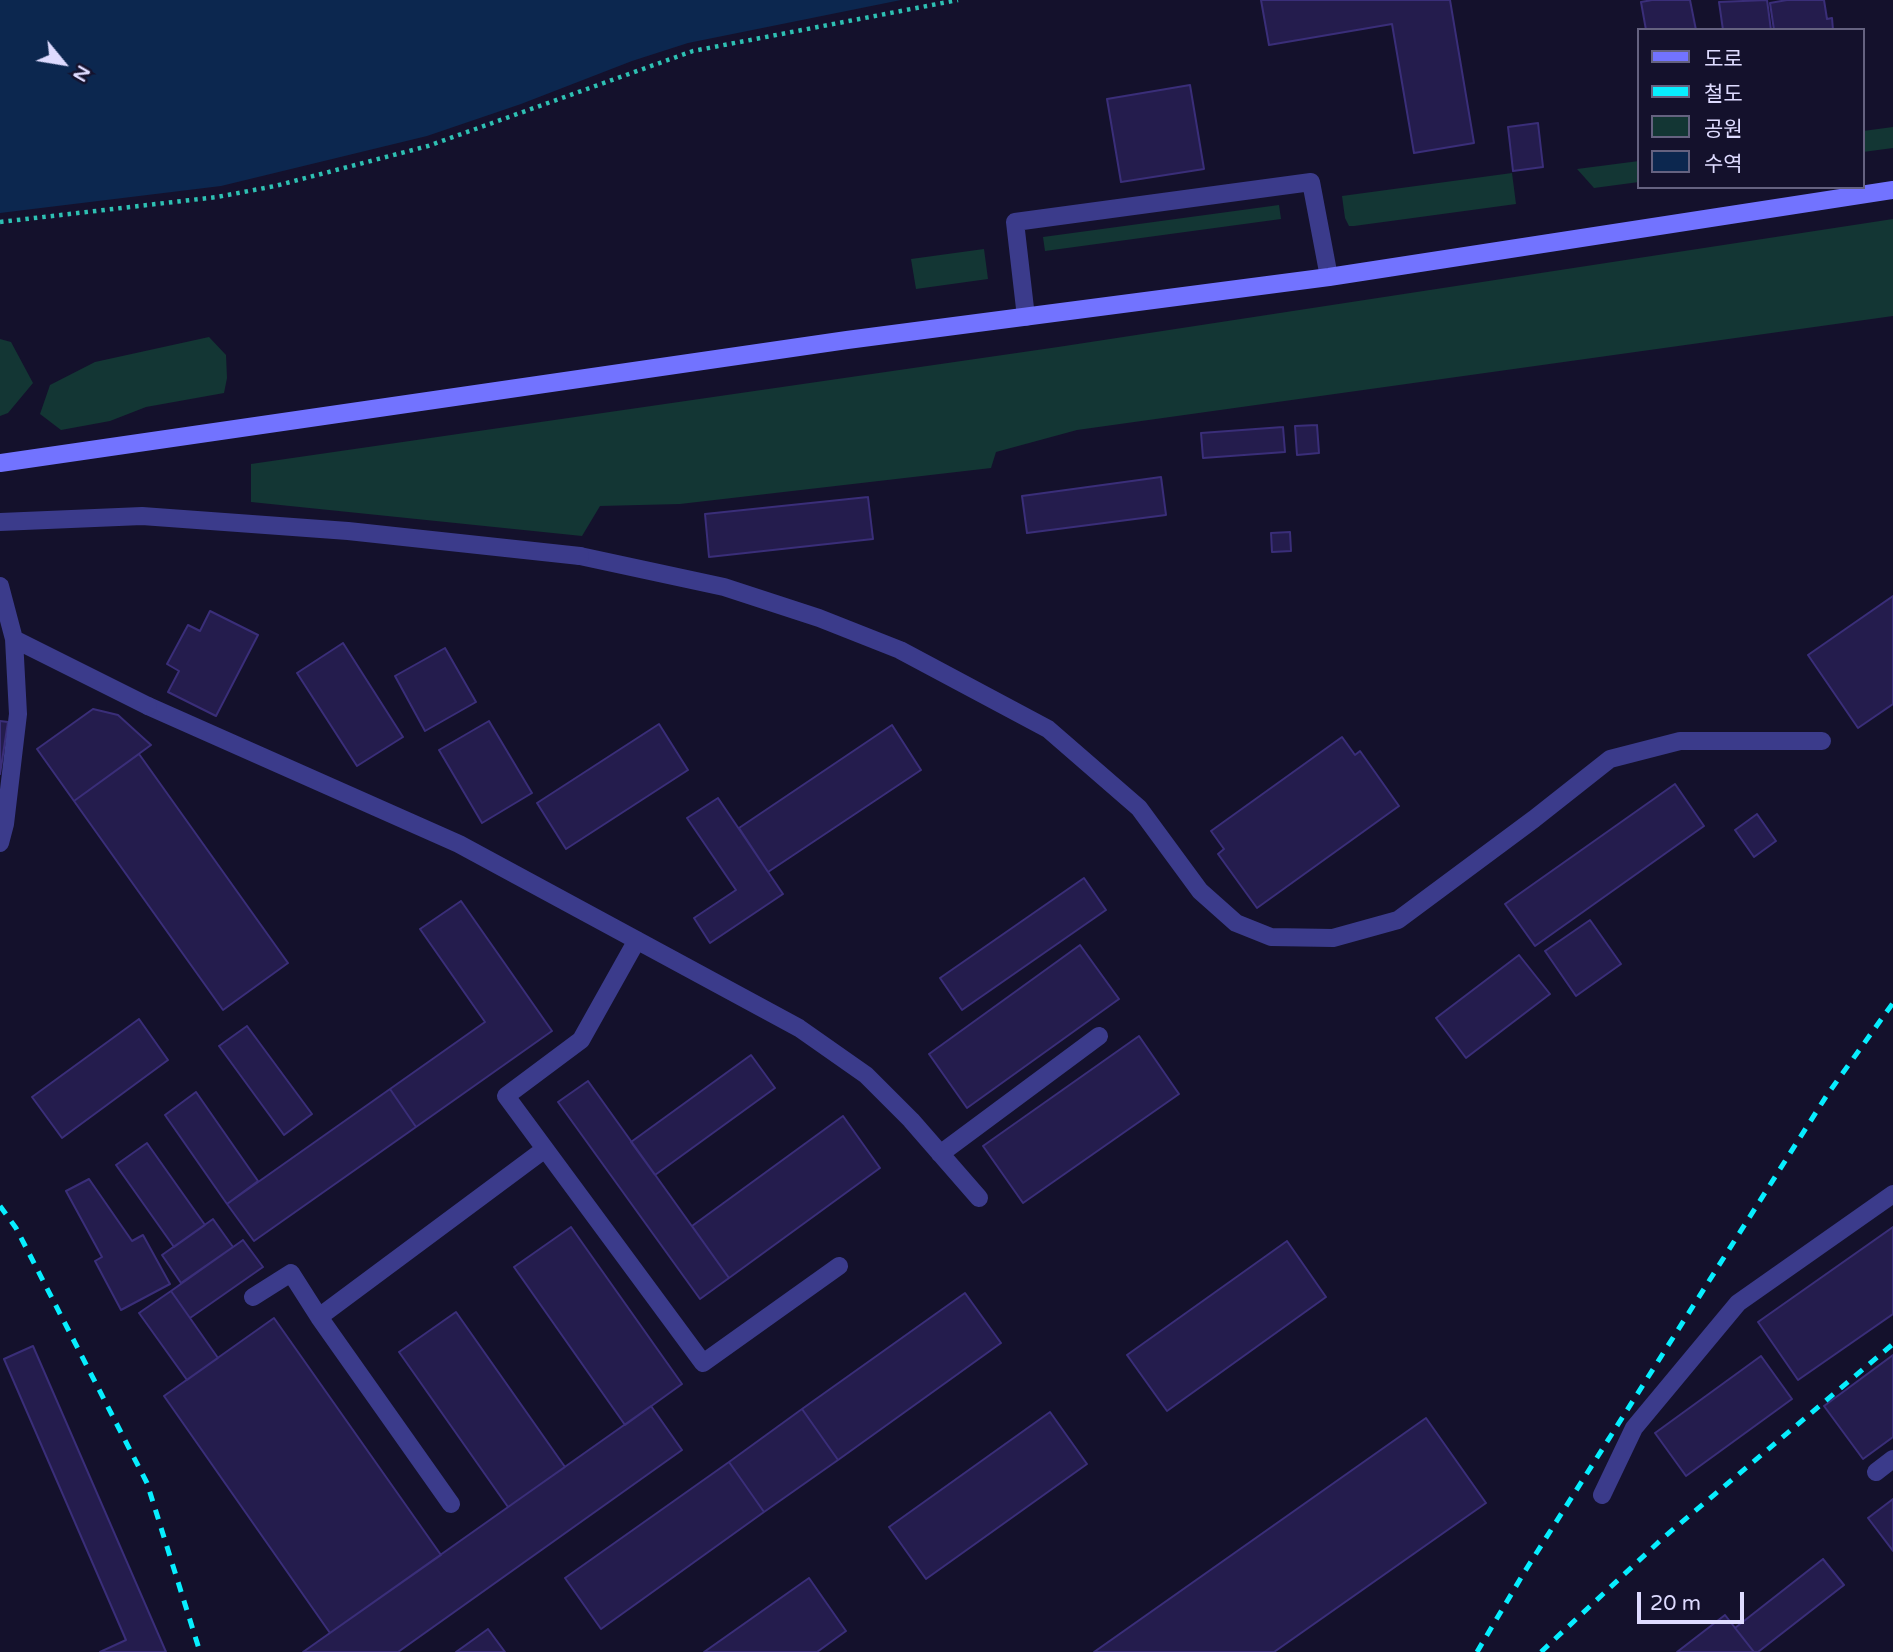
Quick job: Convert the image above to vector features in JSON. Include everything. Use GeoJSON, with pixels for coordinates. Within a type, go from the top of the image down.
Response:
{"type":"FeatureCollection","features":[{"type":"Feature","properties":{"kind":"main road"},"geometry":{"type":"LineString","coordinates":[[0,463],[847,340],[1329,277],[1893,190]]}},
{"type":"Feature","properties":{"kind":"street"},"geometry":{"type":"LineString","coordinates":[[1026,317],[1015,222],[1311,182],[1329,277]]}},
{"type":"Feature","properties":{"kind":"street"},"geometry":{"type":"LineString","coordinates":[[0,522],[142,516],[348,531],[580,556],[724,587],[820,618],[900,650],[1048,729],[1139,808],[1200,891],[1236,923],[1271,937],[1334,938],[1398,920],[1609,760],[1680,741],[1822,741]]}},
{"type":"Feature","properties":{"kind":"street"},"geometry":{"type":"LineString","coordinates":[[0,586],[14,639],[18,714],[5,824],[0,843]]}},
{"type":"Feature","properties":{"kind":"street"},"geometry":{"type":"LineString","coordinates":[[14,639],[148,706],[459,844],[799,1028],[866,1075],[979,1198]]}},
{"type":"Feature","properties":{"kind":"street"},"geometry":{"type":"LineString","coordinates":[[637,940],[581,1040],[506,1096],[703,1363],[839,1266]]}},
{"type":"Feature","properties":{"kind":"street"},"geometry":{"type":"LineString","coordinates":[[940,1154],[1099,1036]]}},
{"type":"Feature","properties":{"kind":"street"},"geometry":{"type":"LineString","coordinates":[[319,1317],[545,1149]]}},
{"type":"Feature","properties":{"kind":"street"},"geometry":{"type":"LineString","coordinates":[[1602,1495],[1634,1427],[1738,1303],[1893,1194]]}},
{"type":"Feature","properties":{"kind":"street"},"geometry":{"type":"LineString","coordinates":[[253,1297],[291,1273],[451,1504]]}},
{"type":"Feature","properties":{"kind":"street"},"geometry":{"type":"LineString","coordinates":[[1876,1472],[1893,1459]]}},
{"type":"Feature","properties":{"kind":"path"},"geometry":{"type":"LineString","coordinates":[[0,222],[217,197],[275,186],[428,146],[693,51],[958,0]]}},
{"type":"Feature","properties":{"kind":"green space"},"geometry":{"type":"Polygon","coordinates":[[[1893,127],[1893,148],[1865,152],[1865,131],[1893,127]]]}},
{"type":"Feature","properties":{"kind":"green space"},"geometry":{"type":"Polygon","coordinates":[[[1638,161],[1638,182],[1594,188],[1577,169],[1638,161]]]}},
{"type":"Feature","properties":{"kind":"green space"},"geometry":{"type":"Polygon","coordinates":[[[1512,173],[1516,204],[1354,226],[1349,226],[1345,218],[1342,196],[1512,173]]]}},
{"type":"Feature","properties":{"kind":"green space"},"geometry":{"type":"Polygon","coordinates":[[[1279,205],[1281,219],[1045,251],[1043,237],[1279,205]]]}},
{"type":"Feature","properties":{"kind":"green space"},"geometry":{"type":"Polygon","coordinates":[[[1893,219],[1893,316],[1077,430],[996,452],[991,468],[680,504],[600,506],[582,536],[251,502],[251,464],[1058,347],[1893,219]]]}},
{"type":"Feature","properties":{"kind":"green space"},"geometry":{"type":"Polygon","coordinates":[[[984,249],[988,279],[916,289],[911,259],[984,249]]]}},
{"type":"Feature","properties":{"kind":"green space"},"geometry":{"type":"Polygon","coordinates":[[[209,337],[226,355],[227,378],[224,393],[146,407],[110,421],[61,430],[40,414],[50,385],[95,362],[209,337]]]}},
{"type":"Feature","properties":{"kind":"green space"},"geometry":{"type":"Polygon","coordinates":[[[0,339],[11,342],[33,383],[8,413],[0,416],[0,339]]]}},
{"type":"Feature","properties":{"kind":"water"},"geometry":{"type":"Polygon","coordinates":[[[0,0],[901,0],[688,43],[427,136],[221,186],[0,213],[0,0]]]}},
{"type":"Feature","properties":{"kind":"building"},"geometry":{"type":"Polygon","coordinates":[[[1261,0],[1450,0],[1474,143],[1414,153],[1392,24],[1269,45],[1261,0]]]}},
{"type":"Feature","properties":{"kind":"building"},"geometry":{"type":"Polygon","coordinates":[[[1690,0],[1696,28],[1646,28],[1641,2],[1690,0]]]}},
{"type":"Feature","properties":{"kind":"building"},"geometry":{"type":"Polygon","coordinates":[[[1767,0],[1771,28],[1723,28],[1719,2],[1767,0]]]}},
{"type":"Feature","properties":{"kind":"building"},"geometry":{"type":"Polygon","coordinates":[[[1824,0],[1827,19],[1832,18],[1833,28],[1774,28],[1770,3],[1824,0]]]}},
{"type":"Feature","properties":{"kind":"building"},"geometry":{"type":"Polygon","coordinates":[[[1190,85],[1204,169],[1121,182],[1107,99],[1190,85]]]}},
{"type":"Feature","properties":{"kind":"building"},"geometry":{"type":"Polygon","coordinates":[[[1538,123],[1543,167],[1513,171],[1508,127],[1538,123]]]}},
{"type":"Feature","properties":{"kind":"building"},"geometry":{"type":"Polygon","coordinates":[[[1317,425],[1319,453],[1297,455],[1295,426],[1317,425]]]}},
{"type":"Feature","properties":{"kind":"building"},"geometry":{"type":"Polygon","coordinates":[[[1283,427],[1285,452],[1203,458],[1201,433],[1283,427]]]}},
{"type":"Feature","properties":{"kind":"building"},"geometry":{"type":"Polygon","coordinates":[[[1161,477],[1166,515],[1027,533],[1022,496],[1161,477]]]}},
{"type":"Feature","properties":{"kind":"building"},"geometry":{"type":"Polygon","coordinates":[[[868,497],[873,539],[709,557],[705,514],[868,497]]]}},
{"type":"Feature","properties":{"kind":"building"},"geometry":{"type":"Polygon","coordinates":[[[1290,532],[1291,551],[1272,552],[1271,533],[1290,532]]]}},
{"type":"Feature","properties":{"kind":"building"},"geometry":{"type":"Polygon","coordinates":[[[1893,596],[1893,704],[1858,728],[1808,655],[1893,596]]]}},
{"type":"Feature","properties":{"kind":"building"},"geometry":{"type":"Polygon","coordinates":[[[210,611],[258,635],[216,716],[168,692],[179,671],[167,664],[188,625],[200,631],[210,611]]]}},
{"type":"Feature","properties":{"kind":"building"},"geometry":{"type":"Polygon","coordinates":[[[343,643],[403,737],[357,766],[297,673],[343,643]]]}},
{"type":"Feature","properties":{"kind":"building"},"geometry":{"type":"Polygon","coordinates":[[[445,648],[476,702],[425,731],[395,676],[445,648]]]}},
{"type":"Feature","properties":{"kind":"building"},"geometry":{"type":"Polygon","coordinates":[[[93,709],[118,715],[151,745],[74,801],[37,749],[93,709]]]}},
{"type":"Feature","properties":{"kind":"building"},"geometry":{"type":"Polygon","coordinates":[[[0,721],[8,722],[0,774],[0,721]]]}},
{"type":"Feature","properties":{"kind":"building"},"geometry":{"type":"Polygon","coordinates":[[[489,721],[532,793],[482,823],[439,750],[489,721]]]}},
{"type":"Feature","properties":{"kind":"building"},"geometry":{"type":"Polygon","coordinates":[[[659,724],[688,770],[566,849],[537,803],[659,724]]]}},
{"type":"Feature","properties":{"kind":"building"},"geometry":{"type":"Polygon","coordinates":[[[892,725],[921,770],[768,872],[739,828],[892,725]]]}},
{"type":"Feature","properties":{"kind":"building"},"geometry":{"type":"Polygon","coordinates":[[[1342,737],[1355,755],[1360,751],[1399,806],[1257,908],[1218,854],[1224,849],[1211,831],[1342,737]]]}},
{"type":"Feature","properties":{"kind":"building"},"geometry":{"type":"Polygon","coordinates":[[[139,754],[288,963],[223,1010],[74,801],[139,754]]]}},
{"type":"Feature","properties":{"kind":"building"},"geometry":{"type":"Polygon","coordinates":[[[1675,784],[1704,826],[1535,946],[1505,904],[1675,784]]]}},
{"type":"Feature","properties":{"kind":"building"},"geometry":{"type":"Polygon","coordinates":[[[718,798],[783,894],[710,943],[694,918],[736,890],[687,818],[718,798]]]}},
{"type":"Feature","properties":{"kind":"building"},"geometry":{"type":"Polygon","coordinates":[[[1757,814],[1776,841],[1754,857],[1735,830],[1757,814]]]}},
{"type":"Feature","properties":{"kind":"building"},"geometry":{"type":"Polygon","coordinates":[[[1084,878],[1106,910],[962,1010],[940,978],[1084,878]]]}},
{"type":"Feature","properties":{"kind":"building"},"geometry":{"type":"Polygon","coordinates":[[[461,901],[552,1031],[416,1127],[390,1089],[485,1022],[420,929],[461,901]]]}},
{"type":"Feature","properties":{"kind":"building"},"geometry":{"type":"Polygon","coordinates":[[[1590,920],[1621,964],[1576,996],[1545,951],[1590,920]]]}},
{"type":"Feature","properties":{"kind":"building"},"geometry":{"type":"Polygon","coordinates":[[[1080,945],[1119,999],[967,1108],[929,1054],[1080,945]]]}},
{"type":"Feature","properties":{"kind":"building"},"geometry":{"type":"Polygon","coordinates":[[[1519,955],[1550,994],[1466,1058],[1436,1018],[1519,955]]]}},
{"type":"Feature","properties":{"kind":"building"},"geometry":{"type":"Polygon","coordinates":[[[139,1019],[168,1060],[62,1138],[32,1097],[139,1019]]]}},
{"type":"Feature","properties":{"kind":"building"},"geometry":{"type":"Polygon","coordinates":[[[247,1026],[312,1114],[284,1135],[219,1046],[247,1026]]]}},
{"type":"Feature","properties":{"kind":"building"},"geometry":{"type":"Polygon","coordinates":[[[1139,1036],[1179,1094],[1023,1203],[983,1146],[1139,1036]]]}},
{"type":"Feature","properties":{"kind":"building"},"geometry":{"type":"Polygon","coordinates":[[[751,1055],[775,1088],[655,1175],[631,1142],[751,1055]]]}},
{"type":"Feature","properties":{"kind":"building"},"geometry":{"type":"Polygon","coordinates":[[[588,1081],[729,1278],[700,1299],[558,1102],[588,1081]]]}},
{"type":"Feature","properties":{"kind":"building"},"geometry":{"type":"Polygon","coordinates":[[[390,1089],[416,1127],[254,1241],[227,1204],[390,1089]]]}},
{"type":"Feature","properties":{"kind":"building"},"geometry":{"type":"Polygon","coordinates":[[[196,1092],[258,1181],[227,1204],[165,1115],[196,1092]]]}},
{"type":"Feature","properties":{"kind":"building"},"geometry":{"type":"Polygon","coordinates":[[[843,1116],[880,1168],[729,1278],[692,1226],[843,1116]]]}},
{"type":"Feature","properties":{"kind":"building"},"geometry":{"type":"Polygon","coordinates":[[[147,1143],[205,1225],[174,1247],[116,1165],[147,1143]]]}},
{"type":"Feature","properties":{"kind":"building"},"geometry":{"type":"Polygon","coordinates":[[[89,1179],[132,1241],[143,1235],[170,1284],[121,1310],[95,1261],[102,1257],[66,1191],[89,1179]]]}},
{"type":"Feature","properties":{"kind":"building"},"geometry":{"type":"Polygon","coordinates":[[[213,1219],[233,1247],[181,1283],[162,1255],[213,1219]]]}},
{"type":"Feature","properties":{"kind":"building"},"geometry":{"type":"Polygon","coordinates":[[[571,1227],[682,1384],[625,1425],[514,1267],[571,1227]]]}},
{"type":"Feature","properties":{"kind":"building"},"geometry":{"type":"Polygon","coordinates":[[[1893,1227],[1893,1314],[1798,1380],[1758,1322],[1893,1227]]]}},
{"type":"Feature","properties":{"kind":"building"},"geometry":{"type":"Polygon","coordinates":[[[243,1240],[263,1267],[190,1318],[171,1291],[243,1240]]]}},
{"type":"Feature","properties":{"kind":"building"},"geometry":{"type":"Polygon","coordinates":[[[1287,1241],[1326,1297],[1167,1411],[1127,1355],[1287,1241]]]}},
{"type":"Feature","properties":{"kind":"building"},"geometry":{"type":"Polygon","coordinates":[[[171,1291],[218,1358],[187,1380],[139,1313],[171,1291]]]}},
{"type":"Feature","properties":{"kind":"building"},"geometry":{"type":"Polygon","coordinates":[[[965,1293],[1001,1343],[838,1460],[802,1409],[965,1293]]]}},
{"type":"Feature","properties":{"kind":"building"},"geometry":{"type":"Polygon","coordinates":[[[456,1312],[565,1467],[508,1507],[399,1352],[456,1312]]]}},
{"type":"Feature","properties":{"kind":"building"},"geometry":{"type":"Polygon","coordinates":[[[274,1318],[441,1555],[330,1633],[164,1396],[274,1318]]]}},
{"type":"Feature","properties":{"kind":"building"},"geometry":{"type":"Polygon","coordinates":[[[33,1346],[166,1652],[100,1652],[126,1640],[4,1359],[33,1346]]]}},
{"type":"Feature","properties":{"kind":"building"},"geometry":{"type":"Polygon","coordinates":[[[1893,1355],[1893,1437],[1863,1459],[1824,1406],[1893,1355]]]}},
{"type":"Feature","properties":{"kind":"building"},"geometry":{"type":"Polygon","coordinates":[[[1761,1356],[1792,1399],[1686,1476],[1655,1433],[1761,1356]]]}},
{"type":"Feature","properties":{"kind":"building"},"geometry":{"type":"Polygon","coordinates":[[[651,1406],[682,1450],[398,1652],[303,1652],[651,1406]]]}},
{"type":"Feature","properties":{"kind":"building"},"geometry":{"type":"Polygon","coordinates":[[[802,1409],[838,1460],[764,1512],[729,1462],[802,1409]]]}},
{"type":"Feature","properties":{"kind":"building"},"geometry":{"type":"Polygon","coordinates":[[[1050,1412],[1087,1464],[926,1579],[889,1527],[1050,1412]]]}},
{"type":"Feature","properties":{"kind":"building"},"geometry":{"type":"Polygon","coordinates":[[[1426,1418],[1486,1503],[1274,1652],[1094,1652],[1426,1418]]]}},
{"type":"Feature","properties":{"kind":"building"},"geometry":{"type":"Polygon","coordinates":[[[729,1462],[764,1512],[601,1629],[565,1578],[729,1462]]]}},
{"type":"Feature","properties":{"kind":"building"},"geometry":{"type":"Polygon","coordinates":[[[1893,1499],[1893,1551],[1868,1518],[1893,1499]]]}},
{"type":"Feature","properties":{"kind":"building"},"geometry":{"type":"Polygon","coordinates":[[[1823,1559],[1844,1585],[1758,1652],[1754,1652],[1735,1628],[1823,1559]]]}},
{"type":"Feature","properties":{"kind":"building"},"geometry":{"type":"Polygon","coordinates":[[[809,1578],[846,1631],[817,1652],[704,1652],[809,1578]]]}},
{"type":"Feature","properties":{"kind":"building"},"geometry":{"type":"Polygon","coordinates":[[[1725,1615],[1754,1652],[1677,1652],[1725,1615]]]}},
{"type":"Feature","properties":{"kind":"building"},"geometry":{"type":"Polygon","coordinates":[[[488,1629],[505,1652],[456,1652],[488,1629]]]}},
{"type":"Feature","properties":{"kind":"railway"},"geometry":{"type":"LineString","coordinates":[[1477,1652],[1525,1571],[1827,1095],[1893,1003]]}},
{"type":"Feature","properties":{"kind":"railway"},"geometry":{"type":"LineString","coordinates":[[0,1206],[16,1228],[147,1483],[200,1652]]}},
{"type":"Feature","properties":{"kind":"railway"},"geometry":{"type":"LineString","coordinates":[[1541,1652],[1663,1538],[1893,1344]]}}]}
